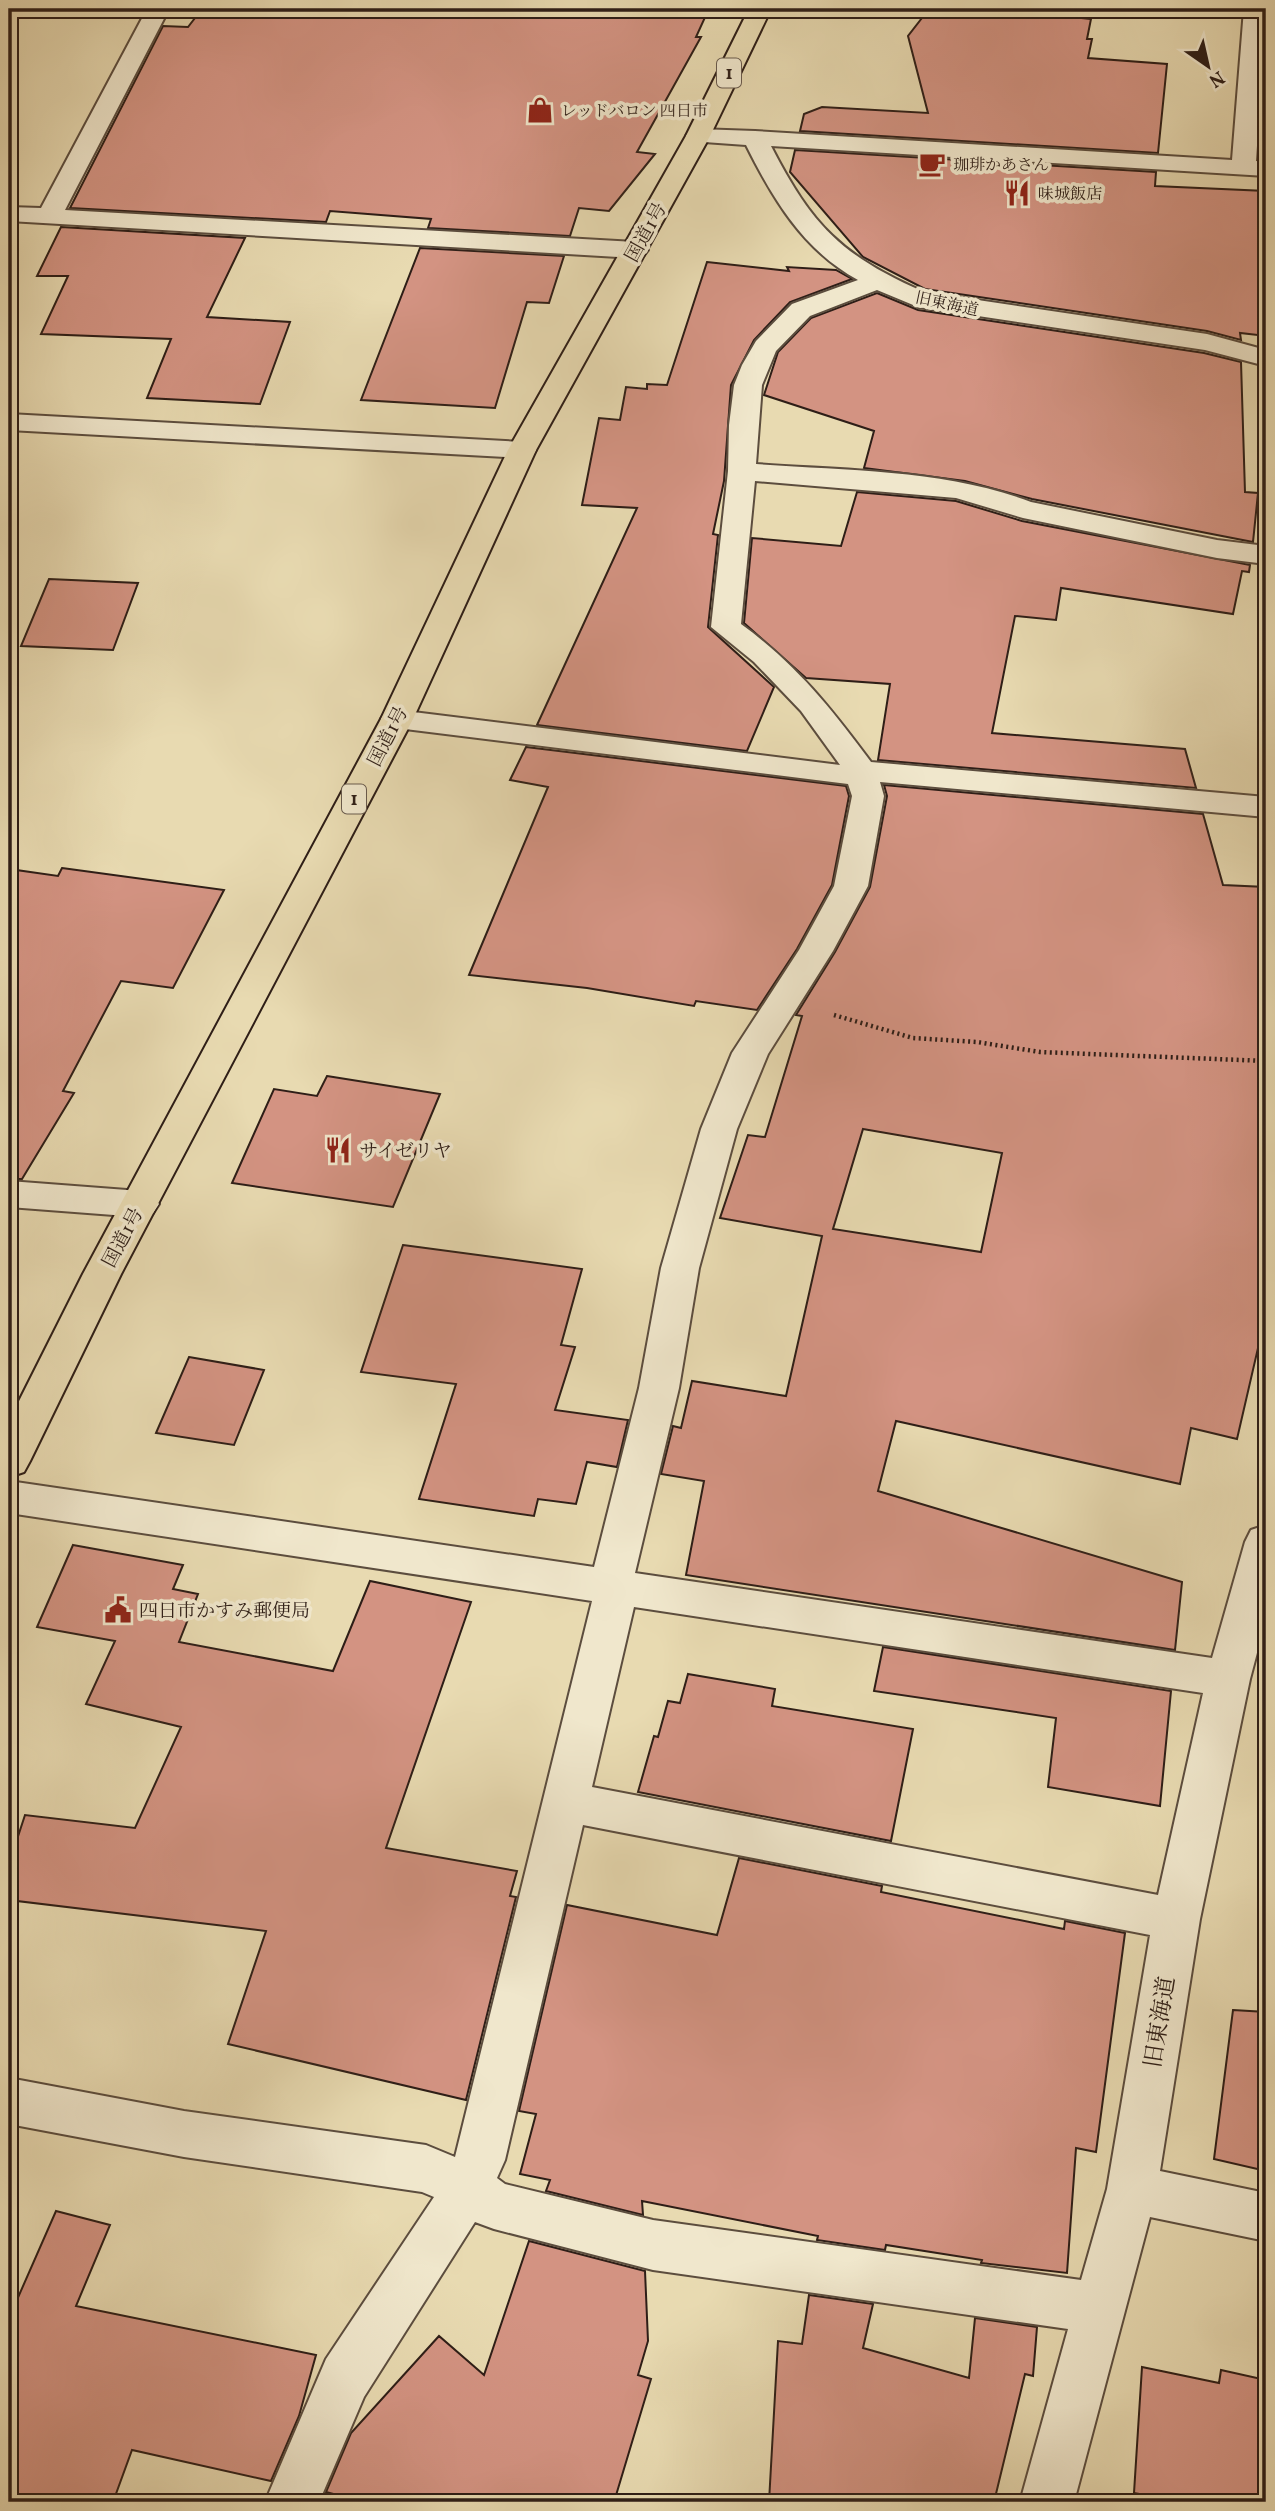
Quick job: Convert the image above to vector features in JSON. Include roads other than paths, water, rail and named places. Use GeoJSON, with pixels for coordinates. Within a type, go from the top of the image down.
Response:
{"type":"FeatureCollection","features":[{"type":"Feature","properties":{"kind":"highway","name":"国道1号"},"geometry":{"type":"LineString","coordinates":[[9,1461],[140,1203],[397,719],[522,450],[698,136],[760,9]]}},
{"type":"Feature","properties":{"kind":"street"},"geometry":{"type":"LineString","coordinates":[[49,216],[158,9]]}},
{"type":"Feature","properties":{"kind":"street"},"geometry":{"type":"LineString","coordinates":[[698,136],[1255,167],[1255,9]]}},
{"type":"Feature","properties":{"kind":"street","name":"旧東海道"},"geometry":{"type":"LineString","coordinates":[[755,138],[778,185],[803,223],[836,257],[876,282],[918,299],[1207,342],[1266,358]]}},
{"type":"Feature","properties":{"kind":"street"},"geometry":{"type":"LineString","coordinates":[[9,214],[635,250]]}},
{"type":"Feature","properties":{"kind":"street"},"geometry":{"type":"LineString","coordinates":[[292,2502],[345,2378],[449,2220],[480,2160],[567,1802],[659,1388],[680,1268],[719,1129],[750,1053],[816,951],[851,886],[868,796],[861,771],[787,676],[726,627],[748,385],[765,347],[801,310],[876,282]]}},
{"type":"Feature","properties":{"kind":"street"},"geometry":{"type":"LineString","coordinates":[[9,422],[522,450]]}},
{"type":"Feature","properties":{"kind":"street"},"geometry":{"type":"LineString","coordinates":[[742,471],[956,489],[1036,512],[1217,549],[1266,555]]}},
{"type":"Feature","properties":{"kind":"street"},"geometry":{"type":"LineString","coordinates":[[397,719],[846,775],[861,771],[1266,807]]}},
{"type":"Feature","properties":{"kind":"street"},"geometry":{"type":"LineString","coordinates":[[9,1194],[140,1203]]}},
{"type":"Feature","properties":{"kind":"street"},"geometry":{"type":"LineString","coordinates":[[9,1497],[1228,1679]]}},
{"type":"Feature","properties":{"kind":"street","name":"旧東海道"},"geometry":{"type":"LineString","coordinates":[[1048,2502],[1132,2189],[1176,1919],[1228,1679],[1254,1640],[1266,1542]]}},
{"type":"Feature","properties":{"kind":"street"},"geometry":{"type":"LineString","coordinates":[[567,1802],[1176,1919]]}},
{"type":"Feature","properties":{"kind":"street"},"geometry":{"type":"LineString","coordinates":[[9,2101],[184,2134],[426,2169],[466,2187],[494,2205],[653,2245],[1101,2308]]}},
{"type":"Feature","properties":{"kind":"street"},"geometry":{"type":"LineString","coordinates":[[1132,2189],[1266,2217]]}},
{"type":"Feature","properties":{"kind":"place","name":"レッドバロン 四日市"},"geometry":{"type":"Point","coordinates":[540,110]}},
{"type":"Feature","properties":{"kind":"place","name":"珈琲かあさん"},"geometry":{"type":"Point","coordinates":[932,164]}},
{"type":"Feature","properties":{"kind":"place","name":"味城飯店"},"geometry":{"type":"Point","coordinates":[1017,193]}},
{"type":"Feature","properties":{"kind":"place","name":"サイゼリヤ"},"geometry":{"type":"Point","coordinates":[338,1150]}},
{"type":"Feature","properties":{"kind":"place","name":"四日市かすみ郵便局"},"geometry":{"type":"Point","coordinates":[118,1610]}}]}
